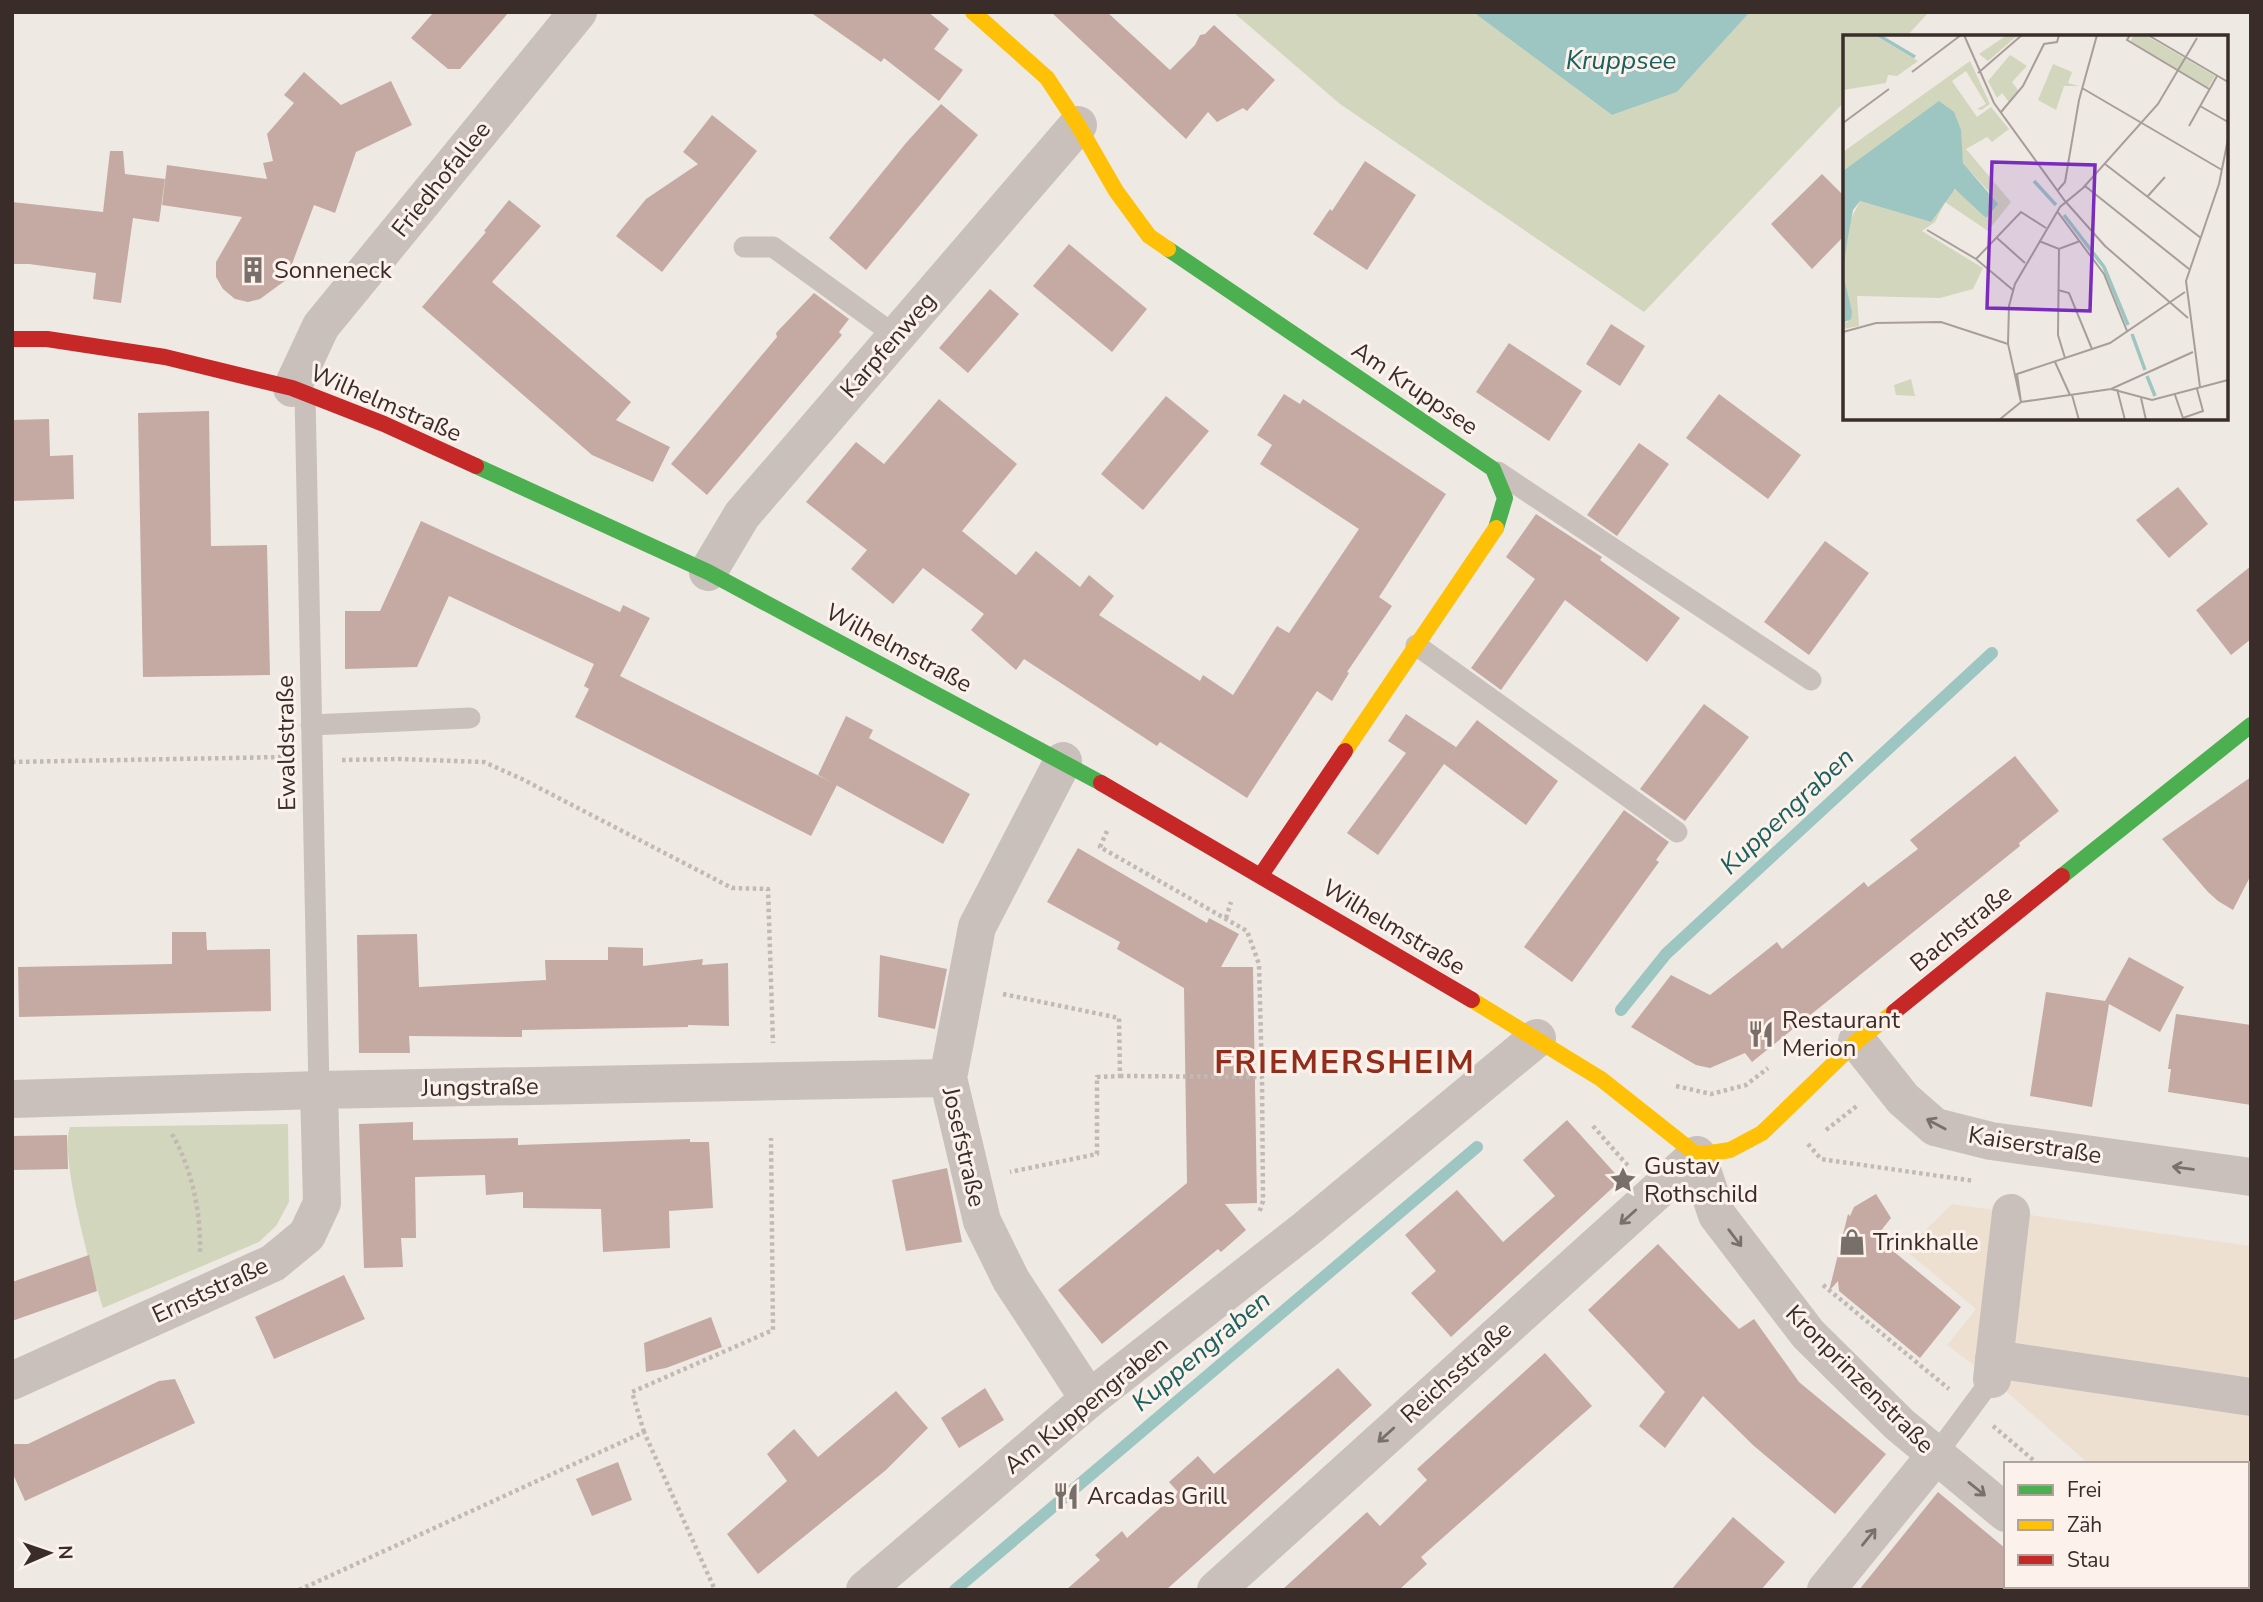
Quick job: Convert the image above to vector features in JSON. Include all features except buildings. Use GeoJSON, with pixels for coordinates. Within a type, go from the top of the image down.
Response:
{"type":"FeatureCollection","features":[{"type":"Feature","properties":{"kind":"street","name":"Friedhofallee"},"geometry":{"type":"LineString","coordinates":[[298,391],[321,326],[578,12]]}},
{"type":"Feature","properties":{"kind":"street","name":"Am Kruppsee"},"geometry":{"type":"LineString","coordinates":[[973,12],[1047,78],[1116,191],[1149,236],[1493,469]]}},
{"type":"Feature","properties":{"kind":"street","name":"Karpfenweg"},"geometry":{"type":"LineString","coordinates":[[708,572],[742,515],[1078,125]]}},
{"type":"Feature","properties":{"kind":"street","name":"Wilhelmstraße"},"geometry":{"type":"LineString","coordinates":[[12,339],[47,338],[165,357],[298,391],[384,424],[708,572],[1063,761],[1261,875],[1537,1038],[1601,1079],[1697,1155]]}},
{"type":"Feature","properties":{"kind":"street"},"geometry":{"type":"LineString","coordinates":[[1261,875],[1498,525],[1505,498],[1493,469]]}},
{"type":"Feature","properties":{"kind":"street","name":"Bachstraße"},"geometry":{"type":"LineString","coordinates":[[1697,1155],[1730,1150],[1762,1133],[1857,1041],[2251,725]]}},
{"type":"Feature","properties":{"kind":"street","name":"Josefstraße"},"geometry":{"type":"LineString","coordinates":[[1063,761],[977,927],[948,1078],[982,1221],[1011,1280],[1090,1399]]}},
{"type":"Feature","properties":{"kind":"street","name":"Am Kuppengraben"},"geometry":{"type":"LineString","coordinates":[[865,1590],[1090,1399],[1306,1229],[1537,1038]]}},
{"type":"Feature","properties":{"kind":"street","name":"Kaiserstraße"},"geometry":{"type":"LineString","coordinates":[[1857,1041],[1903,1099],[1935,1127],[1991,1141],[2251,1177]]}},
{"type":"Feature","properties":{"kind":"street","name":"Jungstraße"},"geometry":{"type":"LineString","coordinates":[[12,1099],[319,1090],[948,1078]]}},
{"type":"Feature","properties":{"kind":"street","name":"Ernststraße"},"geometry":{"type":"LineString","coordinates":[[12,1381],[273,1263],[307,1235],[321,1203],[319,1090]]}},
{"type":"Feature","properties":{"kind":"street","name":"Kronprinzenstraße"},"geometry":{"type":"LineString","coordinates":[[1697,1155],[1717,1215],[1808,1334],[1899,1424],[2004,1511]]}},
{"type":"Feature","properties":{"kind":"street","name":"Reichsstraße"},"geometry":{"type":"LineString","coordinates":[[1216,1590],[1697,1155]]}},
{"type":"Feature","properties":{"kind":"street"},"geometry":{"type":"LineString","coordinates":[[2011,1213],[1986,1382],[2251,1397]]}},
{"type":"Feature","properties":{"kind":"street"},"geometry":{"type":"LineString","coordinates":[[1826,1590],[1935,1456]]}},
{"type":"Feature","properties":{"kind":"lane"},"geometry":{"type":"LineString","coordinates":[[744,247],[774,247],[896,336]]}},
{"type":"Feature","properties":{"kind":"lane","name":"Ewaldstraße"},"geometry":{"type":"LineString","coordinates":[[298,391],[312,724],[319,1090]]}},
{"type":"Feature","properties":{"kind":"lane"},"geometry":{"type":"LineString","coordinates":[[1493,469],[1811,680]]}},
{"type":"Feature","properties":{"kind":"lane"},"geometry":{"type":"LineString","coordinates":[[1416,645],[1677,832]]}},
{"type":"Feature","properties":{"kind":"lane"},"geometry":{"type":"LineString","coordinates":[[312,724],[470,718]]}},
{"type":"Feature","properties":{"kind":"lane"},"geometry":{"type":"LineString","coordinates":[[1935,1456],[1986,1382]]}},
{"type":"Feature","properties":{"kind":"path"},"geometry":{"type":"LineString","coordinates":[[12,762],[313,758],[484,762],[732,888],[768,890],[773,1081]]}},
{"type":"Feature","properties":{"kind":"path"},"geometry":{"type":"LineString","coordinates":[[1100,847],[1247,931],[1259,964],[1263,1201],[1257,1221]]}},
{"type":"Feature","properties":{"kind":"path"},"geometry":{"type":"LineString","coordinates":[[965,986],[1119,1018],[1120,1076]]}},
{"type":"Feature","properties":{"kind":"path"},"geometry":{"type":"LineString","coordinates":[[1671,1085],[1711,1094],[1746,1085],[1776,1062]]}},
{"type":"Feature","properties":{"kind":"path"},"geometry":{"type":"LineString","coordinates":[[972,1180],[1097,1154],[1097,1077],[1262,1077]]}},
{"type":"Feature","properties":{"kind":"path"},"geometry":{"type":"LineString","coordinates":[[165,1096],[167,1125],[178,1145],[197,1200],[201,1233],[200,1266],[211,1289]]}},
{"type":"Feature","properties":{"kind":"path"},"geometry":{"type":"LineString","coordinates":[[715,1590],[645,1432],[632,1392],[774,1330],[771,1138]]}},
{"type":"Feature","properties":{"kind":"path"},"geometry":{"type":"LineString","coordinates":[[1816,1279],[1986,1382],[2037,1462]]}},
{"type":"Feature","properties":{"kind":"path"},"geometry":{"type":"LineString","coordinates":[[299,1590],[645,1432]]}},
{"type":"Feature","properties":{"kind":"green space"},"geometry":{"type":"Polygon","coordinates":[[[1233,12],[1473,12],[1612,115],[1677,92],[1750,12],[1929,12],[1908,35],[1843,35],[1843,103],[1644,312],[1340,104],[1233,12]]]}},
{"type":"Feature","properties":{"kind":"green space"},"geometry":{"type":"Polygon","coordinates":[[[288,1124],[289,1202],[276,1226],[259,1242],[103,1308],[73,1188],[69,1163],[70,1127],[288,1124]]]}},
{"type":"Feature","properties":{"kind":"green space"},"geometry":{"type":"Polygon","coordinates":[[[2249,1530],[2251,1590],[2234,1588],[2249,1588],[2249,1530]]]}},
{"type":"Feature","properties":{"kind":"shaded area"},"geometry":{"type":"Polygon","coordinates":[[[1952,1204],[2251,1246],[2251,1531],[2249,1462],[2087,1462],[1992,1379],[1947,1345],[1976,1309],[1905,1250],[1952,1204]]]}},
{"type":"Feature","properties":{"kind":"water","name":"Kruppsee"},"geometry":{"type":"Polygon","coordinates":[[[1473,12],[1750,12],[1677,92],[1612,115],[1473,12]]]}},
{"type":"Feature","properties":{"kind":"waterway","name":"Kuppengraben"},"geometry":{"type":"LineString","coordinates":[[1621,1010],[1666,954],[1992,653]]}},
{"type":"Feature","properties":{"kind":"waterway","name":"Kuppengraben"},"geometry":{"type":"LineString","coordinates":[[955,1590],[1477,1147]]}},
{"type":"Feature","properties":{"kind":"traffic: fast"},"geometry":{"type":"LineString","coordinates":[[1168,249],[1493,469],[1505,498],[1496,528]]}},
{"type":"Feature","properties":{"kind":"traffic: fast"},"geometry":{"type":"LineString","coordinates":[[476,466],[708,572],[1101,783]]}},
{"type":"Feature","properties":{"kind":"traffic: fast"},"geometry":{"type":"LineString","coordinates":[[2062,876],[2251,725]]}},
{"type":"Feature","properties":{"kind":"traffic: slow"},"geometry":{"type":"LineString","coordinates":[[973,12],[1047,78],[1116,191],[1149,236],[1168,249]]}},
{"type":"Feature","properties":{"kind":"traffic: slow"},"geometry":{"type":"LineString","coordinates":[[1345,751],[1496,528]]}},
{"type":"Feature","properties":{"kind":"traffic: slow"},"geometry":{"type":"LineString","coordinates":[[1472,1000],[1601,1079],[1697,1155],[1730,1150],[1762,1133],[1857,1041],[1894,1012]]}},
{"type":"Feature","properties":{"kind":"traffic: jam"},"geometry":{"type":"LineString","coordinates":[[12,339],[47,339],[165,357],[292,388],[384,424],[476,466]]}},
{"type":"Feature","properties":{"kind":"traffic: jam"},"geometry":{"type":"LineString","coordinates":[[1261,875],[1345,751]]}},
{"type":"Feature","properties":{"kind":"traffic: jam"},"geometry":{"type":"LineString","coordinates":[[1101,783],[1472,1000]]}},
{"type":"Feature","properties":{"kind":"traffic: jam"},"geometry":{"type":"LineString","coordinates":[[1894,1012],[2062,876]]}},
{"type":"Feature","properties":{"kind":"place","name":"Sonneneck"},"geometry":{"type":"Point","coordinates":[253,270]}},
{"type":"Feature","properties":{"kind":"place","name":"Restaurant Merion"},"geometry":{"type":"Point","coordinates":[1761,1034]}},
{"type":"Feature","properties":{"kind":"place","name":"Gustav Rothschild"},"geometry":{"type":"Point","coordinates":[1623,1180]}},
{"type":"Feature","properties":{"kind":"place","name":"Trinkhalle"},"geometry":{"type":"Point","coordinates":[1852,1242]}},
{"type":"Feature","properties":{"kind":"place","name":"Arcadas Grill"},"geometry":{"type":"Point","coordinates":[1066,1496]}},
{"type":"Feature","properties":{"kind":"district","name":"FRIEMERSHEIM"},"geometry":{"type":"Point","coordinates":[1345,1062]}}]}
